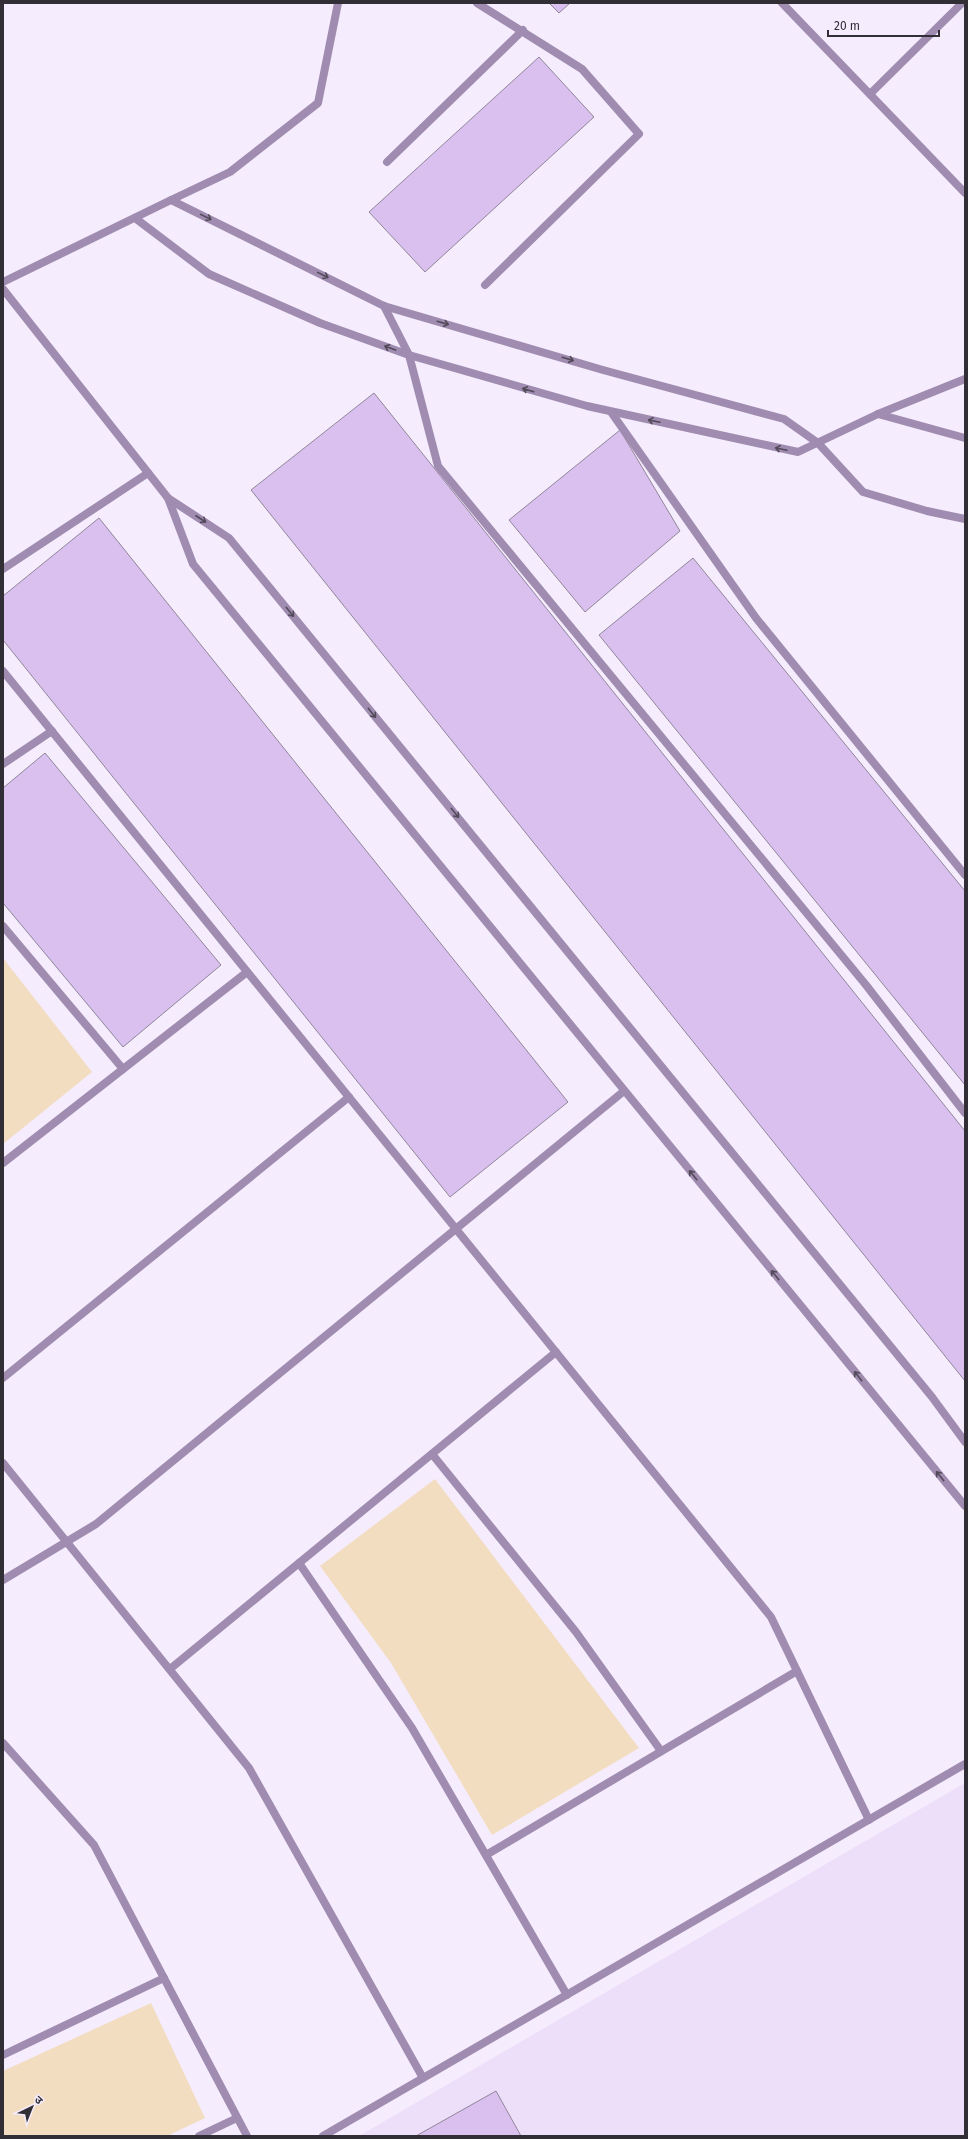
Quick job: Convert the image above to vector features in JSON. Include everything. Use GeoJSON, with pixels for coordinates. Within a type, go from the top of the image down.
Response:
{"type":"FeatureCollection","features":[{"type":"Feature","properties":{"kind":"street"},"geometry":{"type":"LineString","coordinates":[[3,282],[230,172],[318,103],[338,3]]}},
{"type":"Feature","properties":{"kind":"street"},"geometry":{"type":"LineString","coordinates":[[477,3],[523,30],[582,69],[639,134],[485,285]]}},
{"type":"Feature","properties":{"kind":"street"},"geometry":{"type":"LineString","coordinates":[[782,3],[965,194]]}},
{"type":"Feature","properties":{"kind":"street"},"geometry":{"type":"LineString","coordinates":[[870,94],[962,3]]}},
{"type":"Feature","properties":{"kind":"street"},"geometry":{"type":"LineString","coordinates":[[387,162],[523,30]]}},
{"type":"Feature","properties":{"kind":"street"},"geometry":{"type":"LineString","coordinates":[[171,200],[384,306],[603,370],[784,419],[818,443],[863,492],[927,511],[965,519]]}},
{"type":"Feature","properties":{"kind":"street"},"geometry":{"type":"LineString","coordinates":[[135,218],[209,274],[320,323],[409,355],[611,412],[798,452],[878,414],[965,379]]}},
{"type":"Feature","properties":{"kind":"street"},"geometry":{"type":"LineString","coordinates":[[3,289],[168,498],[193,564],[965,1506]]}},
{"type":"Feature","properties":{"kind":"street"},"geometry":{"type":"LineString","coordinates":[[384,306],[409,355],[438,466],[866,985],[965,1113]]}},
{"type":"Feature","properties":{"kind":"street"},"geometry":{"type":"LineString","coordinates":[[611,412],[756,618],[965,875]]}},
{"type":"Feature","properties":{"kind":"street"},"geometry":{"type":"LineString","coordinates":[[878,414],[965,438]]}},
{"type":"Feature","properties":{"kind":"street"},"geometry":{"type":"LineString","coordinates":[[3,569],[148,472]]}},
{"type":"Feature","properties":{"kind":"street"},"geometry":{"type":"LineString","coordinates":[[168,498],[229,538],[932,1397],[965,1442]]}},
{"type":"Feature","properties":{"kind":"street"},"geometry":{"type":"LineString","coordinates":[[3,671],[771,1617],[869,1820]]}},
{"type":"Feature","properties":{"kind":"street"},"geometry":{"type":"LineString","coordinates":[[3,764],[52,731]]}},
{"type":"Feature","properties":{"kind":"street"},"geometry":{"type":"LineString","coordinates":[[3,926],[123,1069]]}},
{"type":"Feature","properties":{"kind":"street"},"geometry":{"type":"LineString","coordinates":[[3,1163],[247,972]]}},
{"type":"Feature","properties":{"kind":"street"},"geometry":{"type":"LineString","coordinates":[[3,1580],[96,1524],[624,1091]]}},
{"type":"Feature","properties":{"kind":"street"},"geometry":{"type":"LineString","coordinates":[[3,1378],[349,1097]]}},
{"type":"Feature","properties":{"kind":"street"},"geometry":{"type":"LineString","coordinates":[[170,1669],[556,1352]]}},
{"type":"Feature","properties":{"kind":"street"},"geometry":{"type":"LineString","coordinates":[[432,1454],[576,1632],[661,1751]]}},
{"type":"Feature","properties":{"kind":"street"},"geometry":{"type":"LineString","coordinates":[[3,1463],[68,1541],[249,1768],[423,2078]]}},
{"type":"Feature","properties":{"kind":"street"},"geometry":{"type":"LineString","coordinates":[[299,1563],[412,1728],[567,1994]]}},
{"type":"Feature","properties":{"kind":"street"},"geometry":{"type":"LineString","coordinates":[[486,1855],[797,1671]]}},
{"type":"Feature","properties":{"kind":"street"},"geometry":{"type":"LineString","coordinates":[[3,1743],[94,1845],[247,2136]]}},
{"type":"Feature","properties":{"kind":"street"},"geometry":{"type":"LineString","coordinates":[[323,2136],[965,1764]]}},
{"type":"Feature","properties":{"kind":"street"},"geometry":{"type":"LineString","coordinates":[[3,2054],[164,1978]]}},
{"type":"Feature","properties":{"kind":"street"},"geometry":{"type":"LineString","coordinates":[[199,2136],[237,2118]]}},
{"type":"Feature","properties":{"kind":"shaded area"},"geometry":{"type":"Polygon","coordinates":[[[3,958],[92,1072],[3,1144],[3,958]]]}},
{"type":"Feature","properties":{"kind":"shaded area"},"geometry":{"type":"Polygon","coordinates":[[[435,1479],[639,1748],[492,1835],[391,1663],[320,1566],[435,1479]]]}},
{"type":"Feature","properties":{"kind":"shaded area"},"geometry":{"type":"Polygon","coordinates":[[[965,1783],[965,2136],[359,2136],[965,1783]]]}},
{"type":"Feature","properties":{"kind":"shaded area"},"geometry":{"type":"Polygon","coordinates":[[[151,2003],[205,2118],[167,2136],[3,2136],[3,2071],[151,2003]]]}},
{"type":"Feature","properties":{"kind":"building"},"geometry":{"type":"Polygon","coordinates":[[[549,3],[570,3],[559,13],[549,3]]]}},
{"type":"Feature","properties":{"kind":"building"},"geometry":{"type":"Polygon","coordinates":[[[539,57],[594,117],[425,272],[369,212],[539,57]]]}},
{"type":"Feature","properties":{"kind":"building"},"geometry":{"type":"Polygon","coordinates":[[[374,393],[965,1131],[965,1381],[251,490],[374,393]]]}},
{"type":"Feature","properties":{"kind":"building"},"geometry":{"type":"Polygon","coordinates":[[[620,430],[680,531],[585,612],[509,520],[620,430]]]}},
{"type":"Feature","properties":{"kind":"building"},"geometry":{"type":"Polygon","coordinates":[[[99,518],[568,1102],[450,1197],[3,640],[3,596],[99,518]]]}},
{"type":"Feature","properties":{"kind":"building"},"geometry":{"type":"Polygon","coordinates":[[[693,558],[965,891],[965,1085],[599,635],[693,558]]]}},
{"type":"Feature","properties":{"kind":"building"},"geometry":{"type":"Polygon","coordinates":[[[45,753],[221,965],[123,1047],[3,903],[3,788],[45,753]]]}},
{"type":"Feature","properties":{"kind":"building"},"geometry":{"type":"Polygon","coordinates":[[[496,2091],[521,2136],[416,2136],[496,2091]]]}}]}
